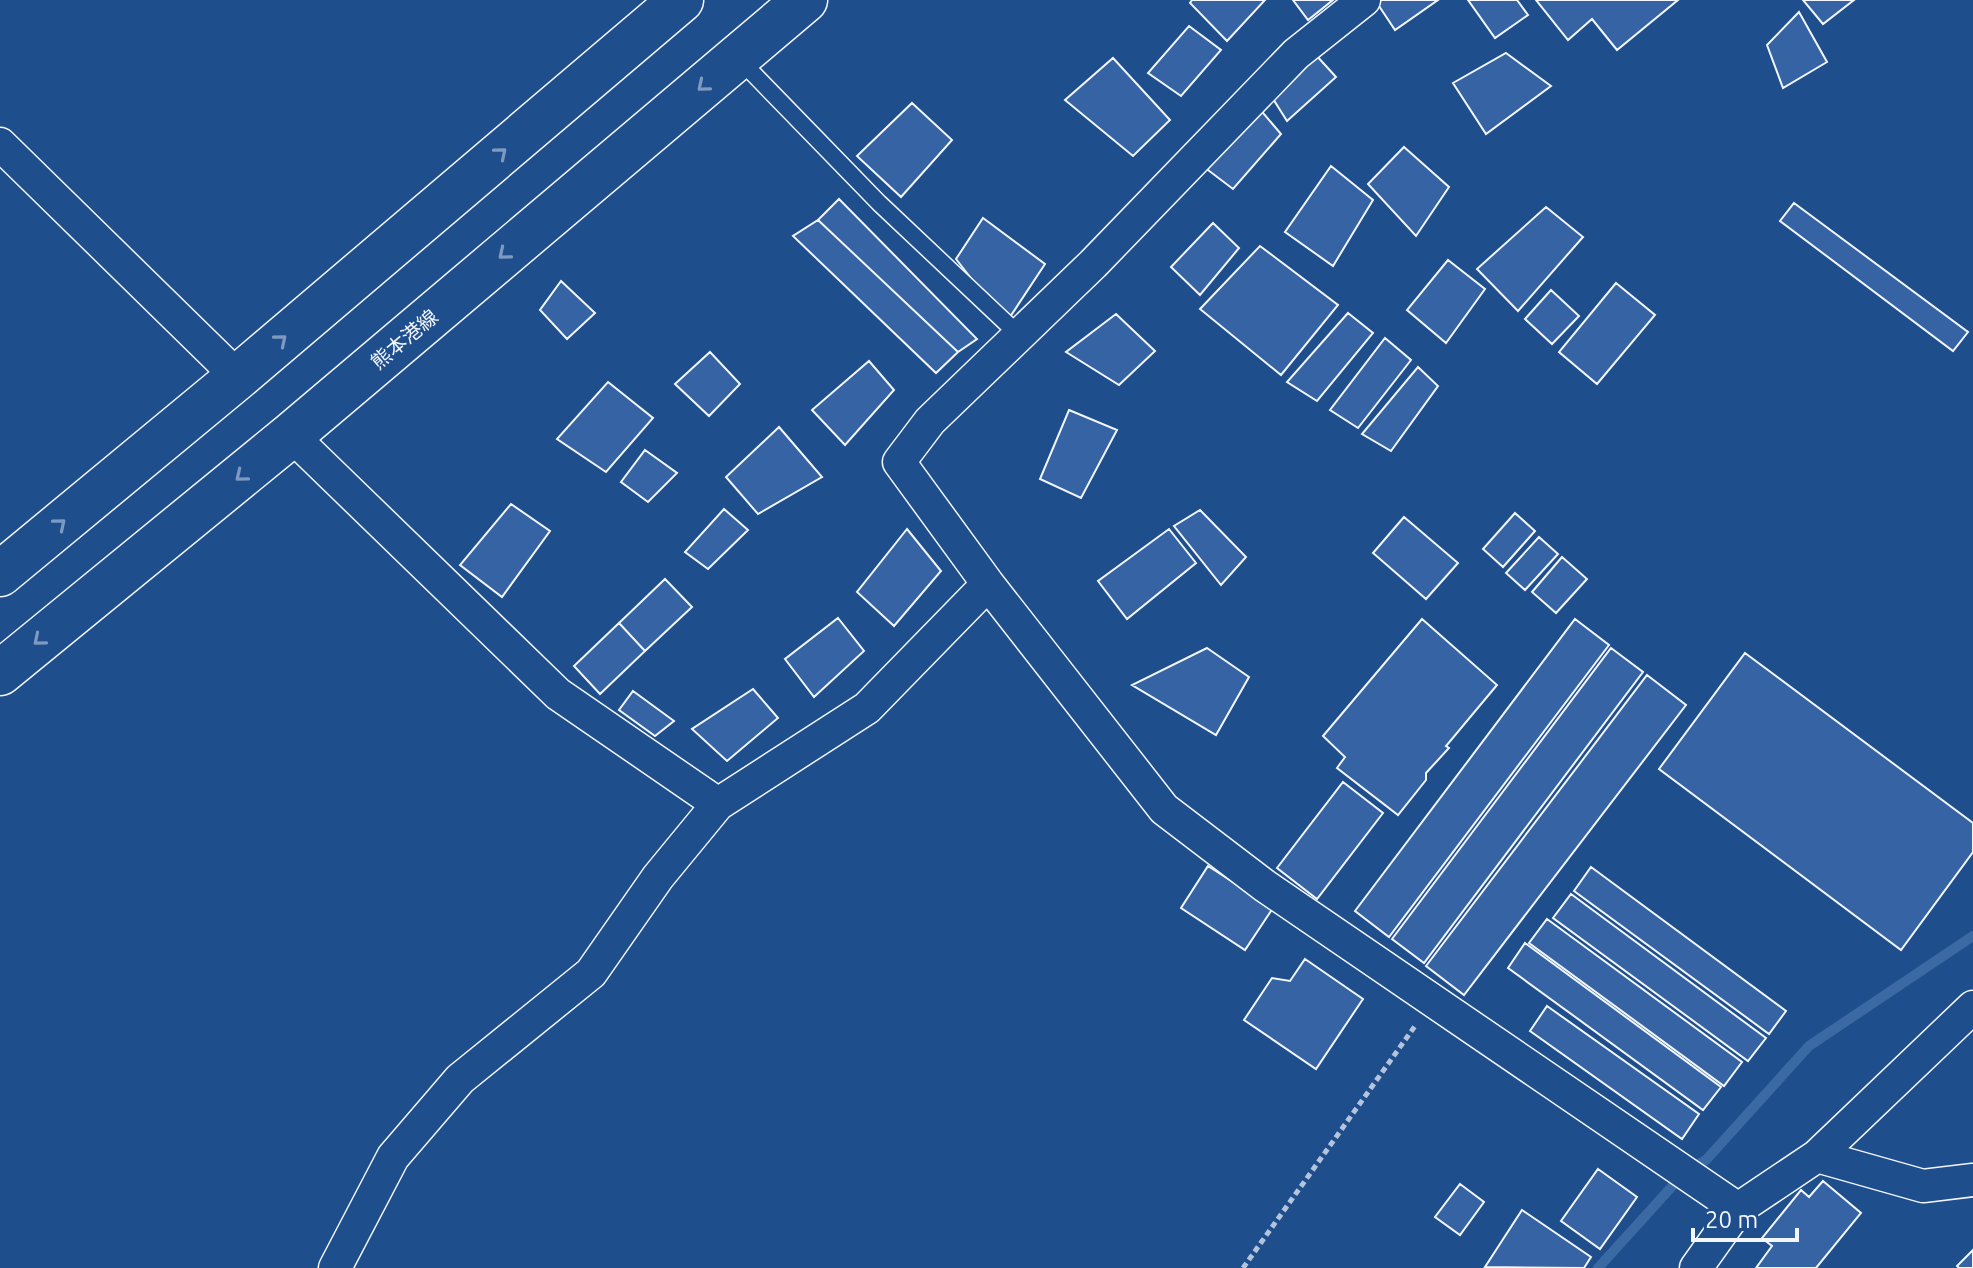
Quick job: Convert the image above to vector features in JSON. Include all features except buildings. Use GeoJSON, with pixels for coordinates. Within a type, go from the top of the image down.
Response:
{"type":"FeatureCollection","features":[{"type":"Feature","properties":{"kind":"main road"},"geometry":{"type":"LineString","coordinates":[[0,574],[238,377],[681,0]]}},
{"type":"Feature","properties":{"kind":"main road","name":"熊本港線"},"geometry":{"type":"LineString","coordinates":[[0,673],[291,435],[805,0]]}},
{"type":"Feature","properties":{"kind":"street"},"geometry":{"type":"LineString","coordinates":[[1364,0],[1296,54],[1093,264],[930,421],[899,462],[988,584],[1164,809],[1265,886],[1738,1209]]}},
{"type":"Feature","properties":{"kind":"street"},"geometry":{"type":"LineString","coordinates":[[0,144],[238,377]]}},
{"type":"Feature","properties":{"kind":"street"},"geometry":{"type":"LineString","coordinates":[[291,435],[558,694],[718,804]]}},
{"type":"Feature","properties":{"kind":"street"},"geometry":{"type":"LineString","coordinates":[[335,1268],[393,1157],[460,1079],[591,973],[658,877],[718,804],[867,708],[988,584]]}},
{"type":"Feature","properties":{"kind":"street"},"geometry":{"type":"LineString","coordinates":[[1696,1268],[1738,1209],[1817,1156],[1950,1025],[1973,1007]]}},
{"type":"Feature","properties":{"kind":"street"},"geometry":{"type":"LineString","coordinates":[[1817,1156],[1923,1186],[1973,1180]]}},
{"type":"Feature","properties":{"kind":"lane"},"geometry":{"type":"LineString","coordinates":[[737,57],[879,203],[1019,335]]}},
{"type":"Feature","properties":{"kind":"path"},"geometry":{"type":"LineString","coordinates":[[1243,1268],[1434,999]]}},
{"type":"Feature","properties":{"kind":"waterway"},"geometry":{"type":"LineString","coordinates":[[1598,1268],[1686,1171],[1706,1160],[1809,1046],[1973,936]]}}]}
